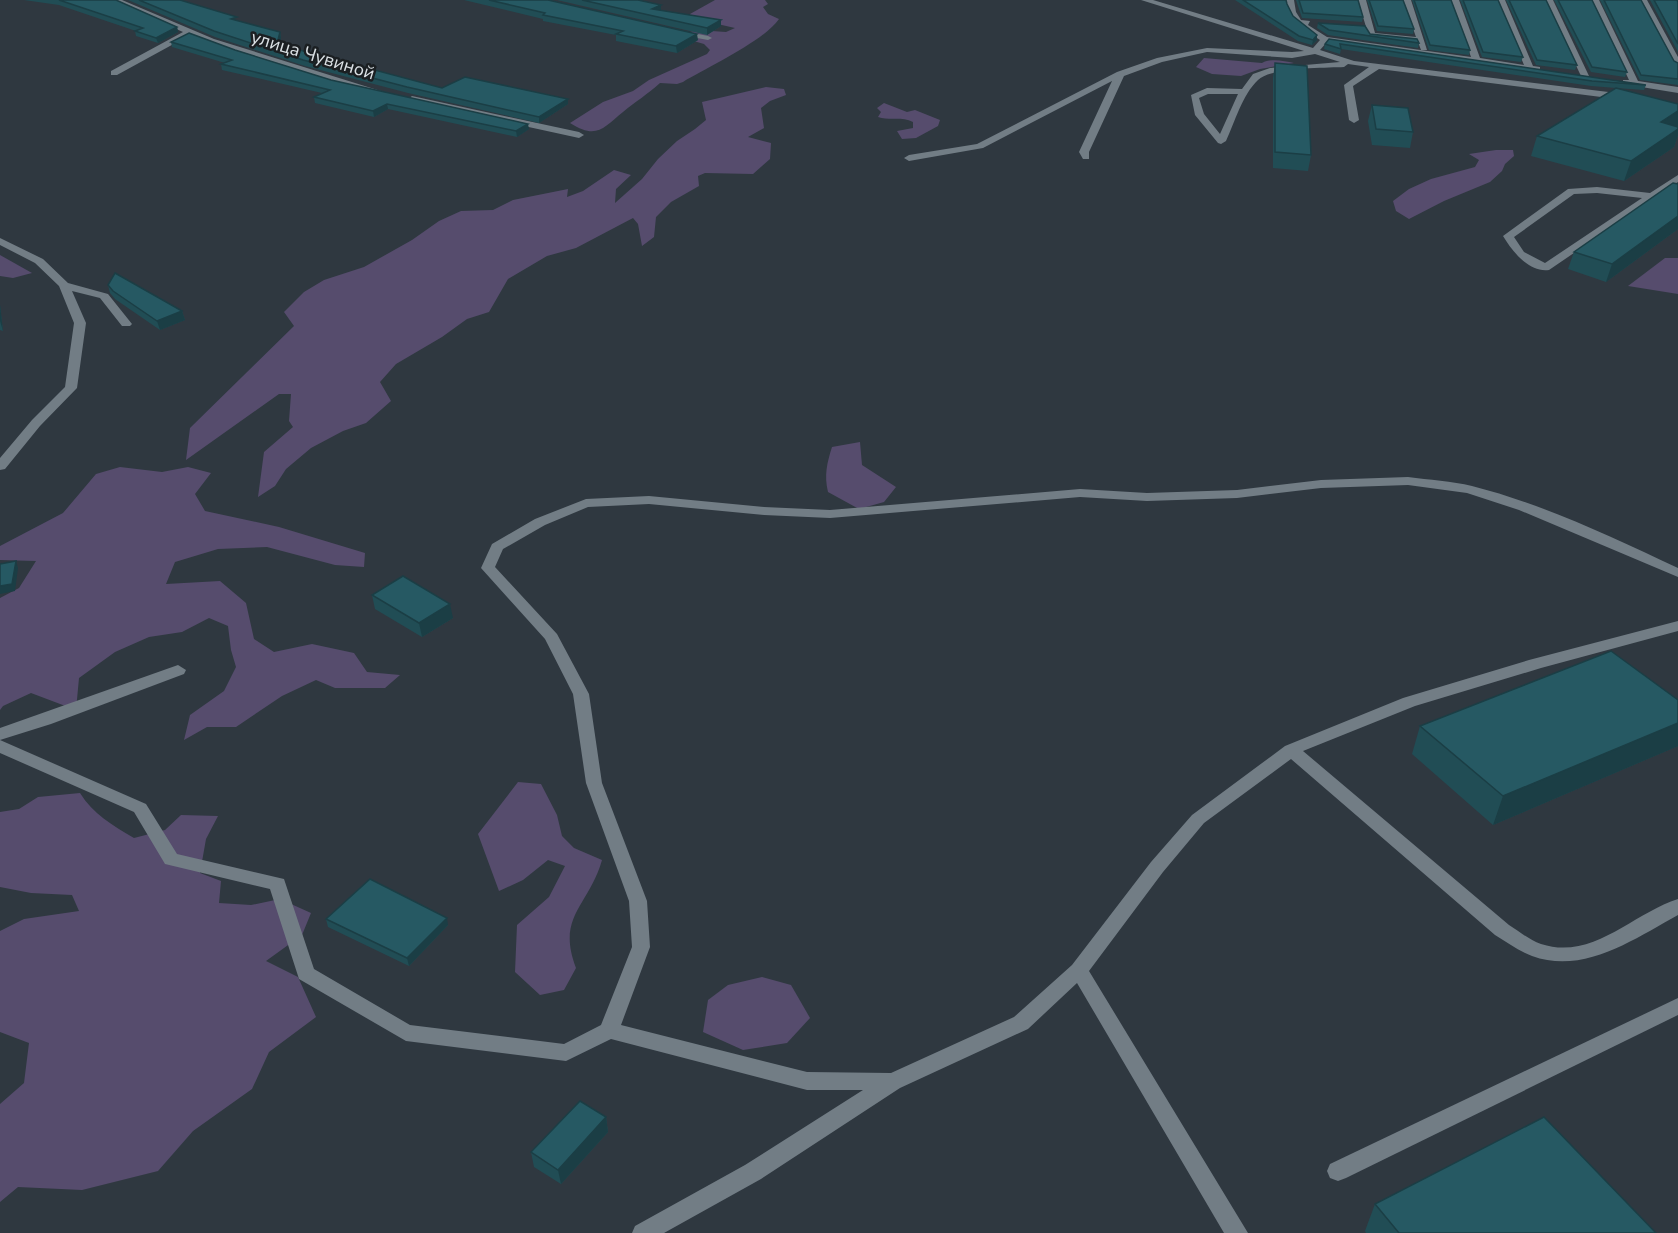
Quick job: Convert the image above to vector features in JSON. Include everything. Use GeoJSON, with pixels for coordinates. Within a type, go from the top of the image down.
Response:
{"type":"FeatureCollection","features":[{"type":"Feature","properties":{"kind":"street","name":"улица Чувиной"},"geometry":{"type":"LineString","coordinates":[[115,0],[189,32],[301,70],[386,93]]}},
{"type":"Feature","properties":{"kind":"street"},"geometry":{"type":"LineString","coordinates":[[1145,0],[1353,63],[1633,98]]}},
{"type":"Feature","properties":{"kind":"street"},"geometry":{"type":"LineString","coordinates":[[1290,0],[1292,12],[1298,22],[1324,39],[1552,72]]}},
{"type":"Feature","properties":{"kind":"street"},"geometry":{"type":"LineString","coordinates":[[1362,0],[1372,35],[1419,40]]}},
{"type":"Feature","properties":{"kind":"street"},"geometry":{"type":"LineString","coordinates":[[1407,0],[1419,40],[1426,53]]}},
{"type":"Feature","properties":{"kind":"street"},"geometry":{"type":"LineString","coordinates":[[1455,0],[1477,61]]}},
{"type":"Feature","properties":{"kind":"street"},"geometry":{"type":"LineString","coordinates":[[1501,0],[1530,68]]}},
{"type":"Feature","properties":{"kind":"street"},"geometry":{"type":"LineString","coordinates":[[1549,0],[1585,76]]}},
{"type":"Feature","properties":{"kind":"street"},"geometry":{"type":"LineString","coordinates":[[1595,0],[1635,84]]}},
{"type":"Feature","properties":{"kind":"street"},"geometry":{"type":"LineString","coordinates":[[1643,0],[1678,65]]}},
{"type":"Feature","properties":{"kind":"street"},"geometry":{"type":"LineString","coordinates":[[1298,22],[1322,24]]}},
{"type":"Feature","properties":{"kind":"street"},"geometry":{"type":"LineString","coordinates":[[1358,27],[1370,27]]}},
{"type":"Feature","properties":{"kind":"street"},"geometry":{"type":"LineString","coordinates":[[674,31],[708,38]]}},
{"type":"Feature","properties":{"kind":"street"},"geometry":{"type":"LineString","coordinates":[[114,73],[189,32]]}},
{"type":"Feature","properties":{"kind":"street"},"geometry":{"type":"LineString","coordinates":[[909,158],[980,146],[1120,74],[1160,60],[1207,50],[1292,55],[1314,52],[1324,39]]}},
{"type":"Feature","properties":{"kind":"street"},"geometry":{"type":"LineString","coordinates":[[1244,92],[1207,91],[1194,97],[1200,115],[1221,141],[1244,92],[1256,76],[1274,70],[1353,63]]}},
{"type":"Feature","properties":{"kind":"street"},"geometry":{"type":"LineString","coordinates":[[1354,120],[1347,85],[1377,66]]}},
{"type":"Feature","properties":{"kind":"street"},"geometry":{"type":"LineString","coordinates":[[1086,157],[1084,152],[1120,74]]}},
{"type":"Feature","properties":{"kind":"street"},"geometry":{"type":"LineString","coordinates":[[1574,75],[1595,78]]}},
{"type":"Feature","properties":{"kind":"street"},"geometry":{"type":"LineString","coordinates":[[1615,81],[1678,90]]}},
{"type":"Feature","properties":{"kind":"street"},"geometry":{"type":"LineString","coordinates":[[406,98],[579,135]]}},
{"type":"Feature","properties":{"kind":"street"},"geometry":{"type":"LineString","coordinates":[[1652,196],[1597,190],[1572,191],[1508,236],[1520,254],[1545,268],[1652,196],[1678,178]]}},
{"type":"Feature","properties":{"kind":"street"},"geometry":{"type":"LineString","coordinates":[[0,241],[39,261],[64,285],[80,324],[72,388],[36,423],[0,466]]}},
{"type":"Feature","properties":{"kind":"street"},"geometry":{"type":"LineString","coordinates":[[64,285],[104,296],[126,324]]}},
{"type":"Feature","properties":{"kind":"street"},"geometry":{"type":"LineString","coordinates":[[0,747],[140,808],[171,859],[278,884],[306,974],[406,1033],[567,1053],[609,1030],[641,947],[638,901],[594,783],[581,694],[552,637],[488,568],[497,547],[540,522],[586,503],[648,500],[764,511],[830,514],[1080,493],[1147,497],[1237,494],[1321,484],[1408,482],[1468,489],[1524,507],[1604,539],[1678,573]]}},
{"type":"Feature","properties":{"kind":"street"},"geometry":{"type":"LineString","coordinates":[[643,1233],[753,1172],[893,1082],[1021,1023],[1079,970],[1150,875],[1198,819],[1291,750],[1409,702],[1535,664],[1678,626]]}},
{"type":"Feature","properties":{"kind":"street"},"geometry":{"type":"LineString","coordinates":[[0,734],[45,720],[178,670]]}},
{"type":"Feature","properties":{"kind":"street"},"geometry":{"type":"LineString","coordinates":[[1291,750],[1502,930],[1539,951],[1570,954],[1602,947],[1678,906]]}},
{"type":"Feature","properties":{"kind":"street"},"geometry":{"type":"LineString","coordinates":[[1079,970],[1219,1208],[1237,1233]]}},
{"type":"Feature","properties":{"kind":"street"},"geometry":{"type":"LineString","coordinates":[[1338,1171],[1678,1006]]}},
{"type":"Feature","properties":{"kind":"street"},"geometry":{"type":"LineString","coordinates":[[609,1030],[807,1080],[893,1082]]}},
{"type":"Feature","properties":{"kind":"shaded area"},"geometry":{"type":"Polygon","coordinates":[[[715,0],[765,0],[768,4],[763,7],[768,14],[779,19],[749,45],[683,82],[660,83],[599,130],[587,131],[570,123],[603,102],[633,91],[649,80],[707,54],[710,50],[704,44],[676,36],[697,30],[726,32],[735,28],[691,18],[690,14],[715,0]]]}},
{"type":"Feature","properties":{"kind":"shaded area"},"geometry":{"type":"Polygon","coordinates":[[[1204,58],[1262,63],[1273,60],[1294,63],[1260,69],[1241,76],[1212,74],[1196,67],[1204,58]]]}},
{"type":"Feature","properties":{"kind":"shaded area"},"geometry":{"type":"Polygon","coordinates":[[[766,87],[784,89],[786,95],[770,101],[761,108],[764,128],[748,137],[771,143],[770,159],[753,174],[705,173],[698,176],[699,186],[671,202],[656,217],[654,237],[642,246],[638,224],[633,218],[576,248],[547,256],[508,279],[489,312],[467,319],[442,337],[396,364],[380,382],[391,401],[366,423],[343,431],[311,448],[286,469],[275,486],[258,497],[264,452],[293,427],[289,421],[291,394],[279,394],[186,460],[190,428],[294,326],[284,312],[304,292],[324,280],[364,267],[412,240],[439,221],[461,211],[493,210],[513,200],[568,189],[567,197],[583,191],[614,170],[631,175],[616,189],[615,203],[642,179],[677,141],[706,120],[702,102],[766,87]]]}},
{"type":"Feature","properties":{"kind":"shaded area"},"geometry":{"type":"Polygon","coordinates":[[[884,103],[907,112],[915,110],[940,120],[938,126],[916,138],[902,139],[897,131],[913,128],[913,122],[905,119],[878,117],[881,112],[877,108],[884,103]]]}},
{"type":"Feature","properties":{"kind":"shaded area"},"geometry":{"type":"Polygon","coordinates":[[[1513,150],[1514,156],[1490,182],[1444,201],[1409,219],[1396,211],[1393,201],[1409,189],[1431,179],[1475,167],[1479,160],[1469,154],[1513,150]]]}},
{"type":"Feature","properties":{"kind":"shaded area"},"geometry":{"type":"Polygon","coordinates":[[[0,255],[32,273],[13,278],[0,276],[0,255]]]}},
{"type":"Feature","properties":{"kind":"shaded area"},"geometry":{"type":"Polygon","coordinates":[[[1665,258],[1678,258],[1678,294],[1628,286],[1665,258]]]}},
{"type":"Feature","properties":{"kind":"shaded area"},"geometry":{"type":"Polygon","coordinates":[[[860,442],[862,465],[896,487],[884,502],[859,509],[828,492],[826,475],[832,447],[860,442]]]}},
{"type":"Feature","properties":{"kind":"shaded area"},"geometry":{"type":"Polygon","coordinates":[[[120,467],[162,472],[188,467],[211,473],[195,494],[205,511],[279,527],[365,553],[364,567],[335,565],[267,547],[218,549],[175,562],[166,584],[220,581],[246,603],[254,639],[274,652],[312,644],[354,653],[367,672],[400,675],[385,688],[335,688],[316,680],[282,696],[236,727],[207,727],[184,740],[190,715],[224,691],[236,667],[228,626],[209,618],[182,632],[149,637],[115,652],[79,678],[76,710],[31,693],[3,706],[0,710],[0,598],[19,588],[36,561],[0,560],[0,546],[63,513],[96,474],[120,467]]]}},
{"type":"Feature","properties":{"kind":"shaded area"},"geometry":{"type":"Polygon","coordinates":[[[518,782],[541,784],[557,815],[562,836],[574,848],[602,860],[572,923],[571,950],[576,968],[564,990],[540,995],[515,972],[517,925],[549,897],[565,866],[548,860],[523,880],[499,891],[478,834],[518,782]]]}},
{"type":"Feature","properties":{"kind":"shaded area"},"geometry":{"type":"Polygon","coordinates":[[[80,793],[97,813],[134,838],[165,830],[181,815],[218,816],[206,839],[200,873],[221,881],[219,903],[251,905],[280,899],[311,913],[302,935],[266,961],[298,977],[316,1017],[269,1052],[252,1089],[193,1131],[158,1171],[82,1190],[18,1187],[0,1202],[0,1104],[24,1083],[29,1043],[0,1032],[0,931],[24,919],[79,911],[72,895],[31,893],[0,887],[0,812],[19,809],[38,797],[80,793]]]}},
{"type":"Feature","properties":{"kind":"shaded area"},"geometry":{"type":"Polygon","coordinates":[[[762,977],[791,985],[810,1018],[787,1043],[743,1050],[703,1032],[708,1000],[728,985],[762,977]]]}},
{"type":"Feature","properties":{"kind":"building"},"geometry":{"type":"Polygon","coordinates":[[[59,0],[116,0],[177,27],[156,38],[135,31],[143,28],[59,0]]]}},
{"type":"Feature","properties":{"kind":"building"},"geometry":{"type":"Polygon","coordinates":[[[139,0],[180,0],[237,17],[231,19],[280,32],[277,44],[442,88],[465,77],[568,99],[539,117],[407,87],[303,60],[214,31],[139,0]]]}},
{"type":"Feature","properties":{"kind":"building"},"geometry":{"type":"Polygon","coordinates":[[[489,0],[548,0],[697,34],[676,46],[616,34],[623,31],[543,15],[545,13],[489,0]]]}},
{"type":"Feature","properties":{"kind":"building"},"geometry":{"type":"Polygon","coordinates":[[[582,0],[638,0],[661,5],[652,9],[721,20],[707,28],[582,0]]]}},
{"type":"Feature","properties":{"kind":"building"},"geometry":{"type":"Polygon","coordinates":[[[1243,0],[1286,0],[1293,16],[1317,35],[1313,40],[1299,36],[1243,0]]]}},
{"type":"Feature","properties":{"kind":"building"},"geometry":{"type":"Polygon","coordinates":[[[1299,0],[1358,0],[1363,17],[1303,13],[1299,0]]]}},
{"type":"Feature","properties":{"kind":"building"},"geometry":{"type":"Polygon","coordinates":[[[1369,0],[1403,0],[1414,29],[1378,26],[1369,0]]]}},
{"type":"Feature","properties":{"kind":"building"},"geometry":{"type":"Polygon","coordinates":[[[1414,0],[1451,0],[1470,50],[1430,45],[1414,0]]]}},
{"type":"Feature","properties":{"kind":"building"},"geometry":{"type":"Polygon","coordinates":[[[1463,0],[1498,0],[1523,57],[1483,52],[1463,0]]]}},
{"type":"Feature","properties":{"kind":"building"},"geometry":{"type":"Polygon","coordinates":[[[1509,0],[1546,0],[1577,65],[1537,60],[1509,0]]]}},
{"type":"Feature","properties":{"kind":"building"},"geometry":{"type":"Polygon","coordinates":[[[1558,0],[1592,0],[1627,72],[1592,67],[1558,0]]]}},
{"type":"Feature","properties":{"kind":"building"},"geometry":{"type":"Polygon","coordinates":[[[1604,0],[1641,0],[1674,61],[1678,63],[1678,79],[1641,75],[1604,0]]]}},
{"type":"Feature","properties":{"kind":"building"},"geometry":{"type":"Polygon","coordinates":[[[1654,0],[1677,0],[1678,44],[1654,0]]]}},
{"type":"Feature","properties":{"kind":"building"},"geometry":{"type":"Polygon","coordinates":[[[1318,23],[1365,26],[1370,34],[1417,39],[1419,43],[1329,30],[1318,23]]]}},
{"type":"Feature","properties":{"kind":"building"},"geometry":{"type":"Polygon","coordinates":[[[189,33],[331,80],[528,124],[516,131],[387,104],[373,111],[314,97],[330,90],[221,64],[232,60],[171,42],[189,33]]]}},
{"type":"Feature","properties":{"kind":"building"},"geometry":{"type":"Polygon","coordinates":[[[1329,39],[1646,85],[1592,81],[1340,44],[1341,49],[1325,44],[1329,39]]]}},
{"type":"Feature","properties":{"kind":"building"},"geometry":{"type":"Polygon","coordinates":[[[1275,63],[1307,66],[1311,155],[1275,152],[1275,63]]]}},
{"type":"Feature","properties":{"kind":"building"},"geometry":{"type":"Polygon","coordinates":[[[1616,88],[1678,104],[1678,111],[1661,122],[1678,127],[1678,129],[1631,161],[1537,136],[1616,88]]]}},
{"type":"Feature","properties":{"kind":"building"},"geometry":{"type":"Polygon","coordinates":[[[1372,105],[1408,108],[1413,132],[1376,129],[1372,105]]]}},
{"type":"Feature","properties":{"kind":"building"},"geometry":{"type":"Polygon","coordinates":[[[1673,183],[1678,184],[1678,216],[1612,264],[1574,252],[1673,183]]]}},
{"type":"Feature","properties":{"kind":"building"},"geometry":{"type":"Polygon","coordinates":[[[115,273],[182,311],[157,321],[113,291],[108,285],[115,273]]]}},
{"type":"Feature","properties":{"kind":"building"},"geometry":{"type":"Polygon","coordinates":[[[16,561],[12,584],[0,586],[0,564],[16,561]]]}},
{"type":"Feature","properties":{"kind":"building"},"geometry":{"type":"Polygon","coordinates":[[[403,576],[450,604],[419,623],[372,595],[403,576]]]}},
{"type":"Feature","properties":{"kind":"building"},"geometry":{"type":"Polygon","coordinates":[[[1611,651],[1678,700],[1678,723],[1503,796],[1420,726],[1611,651]]]}},
{"type":"Feature","properties":{"kind":"building"},"geometry":{"type":"Polygon","coordinates":[[[370,879],[447,918],[407,958],[326,919],[370,879]]]}},
{"type":"Feature","properties":{"kind":"building"},"geometry":{"type":"Polygon","coordinates":[[[580,1101],[606,1117],[558,1170],[531,1152],[580,1101]]]}},
{"type":"Feature","properties":{"kind":"building"},"geometry":{"type":"Polygon","coordinates":[[[1544,1117],[1656,1233],[1399,1233],[1375,1204],[1544,1117]]]}}]}
